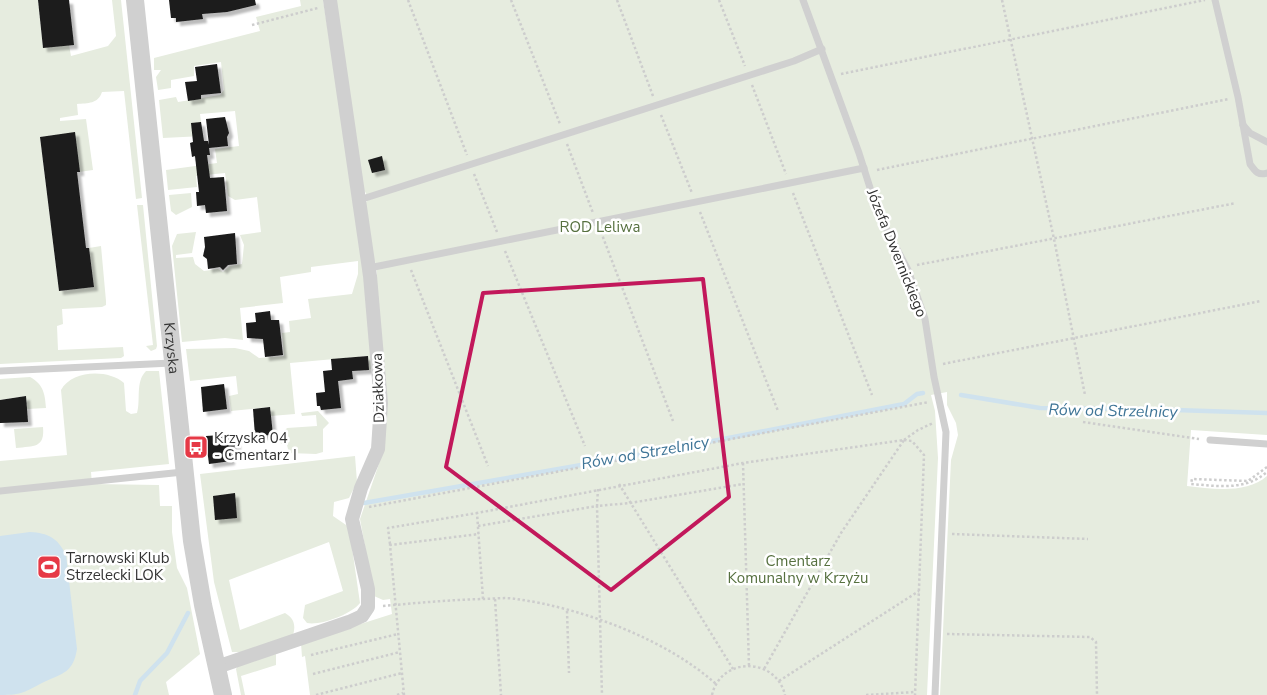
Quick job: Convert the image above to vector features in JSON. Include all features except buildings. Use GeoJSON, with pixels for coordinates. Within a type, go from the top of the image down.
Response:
{"type":"FeatureCollection","features":[{"type":"Feature","properties":{"kind":"street","name":"Krzyska"},"geometry":{"type":"LineString","coordinates":[[134,0],[183,472],[198,580],[223,695]]}},
{"type":"Feature","properties":{"kind":"street","name":"Działkowa"},"geometry":{"type":"LineString","coordinates":[[330,2],[369,268],[381,403],[378,449],[361,488],[352,519],[368,588],[368,607]]}},
{"type":"Feature","properties":{"kind":"street"},"geometry":{"type":"LineString","coordinates":[[216,667],[349,622],[362,616],[368,607]]}},
{"type":"Feature","properties":{"kind":"lane","name":"Józefa Dwernickiego"},"geometry":{"type":"LineString","coordinates":[[804,0],[878,213],[908,270],[925,319],[932,368],[946,432],[935,695]]}},
{"type":"Feature","properties":{"kind":"lane"},"geometry":{"type":"LineString","coordinates":[[1216,0],[1238,97],[1250,164],[1255,172],[1262,175],[1267,173]]}},
{"type":"Feature","properties":{"kind":"lane"},"geometry":{"type":"LineString","coordinates":[[359,200],[748,76],[822,50]]}},
{"type":"Feature","properties":{"kind":"lane"},"geometry":{"type":"LineString","coordinates":[[1243,125],[1250,133],[1267,142]]}},
{"type":"Feature","properties":{"kind":"lane"},"geometry":{"type":"LineString","coordinates":[[369,268],[790,184],[865,172]]}},
{"type":"Feature","properties":{"kind":"lane"},"geometry":{"type":"LineString","coordinates":[[0,371],[172,363]]}},
{"type":"Feature","properties":{"kind":"lane"},"geometry":{"type":"LineString","coordinates":[[1210,440],[1267,444]]}},
{"type":"Feature","properties":{"kind":"lane"},"geometry":{"type":"LineString","coordinates":[[0,491],[183,472]]}},
{"type":"Feature","properties":{"kind":"path"},"geometry":{"type":"LineString","coordinates":[[408,0],[501,241],[585,446]]}},
{"type":"Feature","properties":{"kind":"path"},"geometry":{"type":"LineString","coordinates":[[719,0],[872,394]]}},
{"type":"Feature","properties":{"kind":"path"},"geometry":{"type":"LineString","coordinates":[[1002,0],[1054,239],[1085,395]]}},
{"type":"Feature","properties":{"kind":"path"},"geometry":{"type":"LineString","coordinates":[[832,77],[1010,38],[1205,0]]}},
{"type":"Feature","properties":{"kind":"path"},"geometry":{"type":"LineString","coordinates":[[252,26],[330,2]]}},
{"type":"Feature","properties":{"kind":"path"},"geometry":{"type":"LineString","coordinates":[[865,172],[1238,97]]}},
{"type":"Feature","properties":{"kind":"path"},"geometry":{"type":"LineString","coordinates":[[908,270],[911,266],[1236,203]]}},
{"type":"Feature","properties":{"kind":"path"},"geometry":{"type":"LineString","coordinates":[[408,260],[488,466]]}},
{"type":"Feature","properties":{"kind":"path"},"geometry":{"type":"LineString","coordinates":[[932,368],[1261,301]]}},
{"type":"Feature","properties":{"kind":"path"},"geometry":{"type":"LineString","coordinates":[[354,510],[940,400]]}},
{"type":"Feature","properties":{"kind":"path"},"geometry":{"type":"LineString","coordinates":[[764,669],[841,533],[904,440],[928,425],[944,422]]}},
{"type":"Feature","properties":{"kind":"path"},"geometry":{"type":"LineString","coordinates":[[1083,422],[1210,440]]}},
{"type":"Feature","properties":{"kind":"path"},"geometry":{"type":"LineString","coordinates":[[396,695],[404,694],[388,528],[477,513],[619,484],[743,462],[904,440],[912,442],[924,455],[915,694],[866,695]]}},
{"type":"Feature","properties":{"kind":"path"},"geometry":{"type":"LineString","coordinates":[[743,462],[749,666]]}},
{"type":"Feature","properties":{"kind":"path"},"geometry":{"type":"LineString","coordinates":[[1267,467],[1248,480],[1192,479],[1191,484],[1240,485],[1258,480],[1267,472]]}},
{"type":"Feature","properties":{"kind":"path"},"geometry":{"type":"LineString","coordinates":[[619,484],[734,669]]}},
{"type":"Feature","properties":{"kind":"path"},"geometry":{"type":"LineString","coordinates":[[478,526],[743,484]]}},
{"type":"Feature","properties":{"kind":"path"},"geometry":{"type":"LineString","coordinates":[[598,489],[602,695]]}},
{"type":"Feature","properties":{"kind":"path"},"geometry":{"type":"LineString","coordinates":[[477,513],[483,599]]}},
{"type":"Feature","properties":{"kind":"path"},"geometry":{"type":"LineString","coordinates":[[390,545],[478,534]]}},
{"type":"Feature","properties":{"kind":"path"},"geometry":{"type":"LineString","coordinates":[[942,534],[1088,539]]}},
{"type":"Feature","properties":{"kind":"path"},"geometry":{"type":"LineString","coordinates":[[779,681],[919,590]]}},
{"type":"Feature","properties":{"kind":"path"},"geometry":{"type":"LineString","coordinates":[[368,607],[515,598],[600,620],[656,645],[704,674],[716,684]]}},
{"type":"Feature","properties":{"kind":"path"},"geometry":{"type":"LineString","coordinates":[[495,599],[501,695]]}},
{"type":"Feature","properties":{"kind":"path"},"geometry":{"type":"LineString","coordinates":[[566,611],[569,673]]}},
{"type":"Feature","properties":{"kind":"path"},"geometry":{"type":"LineString","coordinates":[[311,655],[398,634]]}},
{"type":"Feature","properties":{"kind":"path"},"geometry":{"type":"LineString","coordinates":[[938,634],[1090,637],[1096,642],[1097,695]]}},
{"type":"Feature","properties":{"kind":"path"},"geometry":{"type":"LineString","coordinates":[[313,674],[400,652]]}},
{"type":"Feature","properties":{"kind":"path"},"geometry":{"type":"LineString","coordinates":[[712,695],[716,684],[734,669],[749,666],[764,669],[779,681],[785,695]]}},
{"type":"Feature","properties":{"kind":"path"},"geometry":{"type":"LineString","coordinates":[[316,695],[402,673]]}},
{"type":"Feature","properties":{"kind":"highlighted area"},"geometry":{"type":"Polygon","coordinates":[[[703,279],[729,497],[611,590],[446,467],[483,293],[703,279]]]}},
{"type":"Feature","properties":{"kind":"green space"},"geometry":{"type":"Polygon","coordinates":[[[0,0],[38,0],[43,48],[69,45],[71,56],[108,46],[116,36],[112,0],[121,0],[142,198],[136,199],[124,91],[102,92],[95,101],[77,104],[78,115],[60,118],[60,121],[86,119],[93,170],[79,172],[74,133],[40,137],[59,291],[94,287],[89,248],[101,246],[106,301],[106,305],[102,307],[62,309],[63,324],[57,326],[58,350],[123,347],[124,356],[121,358],[0,364],[0,0]]]}},
{"type":"Feature","properties":{"kind":"green space"},"geometry":{"type":"Polygon","coordinates":[[[300,0],[323,0],[365,262],[374,367],[369,370],[368,356],[290,363],[295,414],[271,416],[270,407],[231,411],[229,396],[238,394],[236,376],[190,381],[186,349],[235,348],[249,351],[259,358],[284,356],[282,333],[290,332],[289,321],[311,318],[308,299],[352,294],[358,274],[358,261],[311,267],[311,272],[280,277],[283,303],[240,308],[243,340],[225,338],[182,342],[172,246],[177,234],[196,232],[192,253],[176,255],[176,258],[193,257],[195,264],[204,271],[218,269],[223,272],[230,266],[242,264],[244,245],[240,235],[261,232],[257,197],[235,200],[228,196],[225,173],[196,176],[197,187],[168,190],[166,170],[217,163],[215,149],[239,146],[235,111],[200,114],[203,136],[163,138],[159,100],[176,97],[178,102],[220,95],[224,90],[221,62],[194,66],[194,76],[171,80],[171,88],[158,90],[156,77],[161,70],[154,70],[154,58],[260,31],[256,17],[301,6],[300,0]]]}},
{"type":"Feature","properties":{"kind":"green space","name":"ROD Leliwa"},"geometry":{"type":"Polygon","coordinates":[[[335,0],[1267,0],[1267,435],[1191,430],[1187,486],[1218,489],[1239,488],[1250,486],[1267,476],[1267,695],[940,695],[951,460],[958,435],[956,423],[947,405],[947,392],[931,395],[935,411],[938,458],[927,695],[310,695],[305,656],[302,657],[301,643],[392,614],[390,599],[383,600],[374,596],[360,519],[382,455],[375,280],[377,274],[375,261],[372,260],[365,204],[367,201],[366,193],[363,190],[335,0]]]}},
{"type":"Feature","properties":{"kind":"green space"},"geometry":{"type":"Polygon","coordinates":[[[191,193],[192,207],[176,215],[171,211],[169,195],[191,193]]]}},
{"type":"Feature","properties":{"kind":"green space"},"geometry":{"type":"Polygon","coordinates":[[[137,205],[143,205],[157,346],[156,349],[151,351],[146,346],[153,345],[137,205]]]}},
{"type":"Feature","properties":{"kind":"green space"},"geometry":{"type":"Polygon","coordinates":[[[146,371],[159,371],[169,464],[91,472],[92,484],[159,485],[160,506],[172,506],[172,532],[177,568],[187,588],[200,654],[166,682],[169,695],[0,695],[0,461],[67,455],[61,390],[73,378],[82,375],[100,374],[117,378],[124,383],[126,411],[131,414],[137,413],[139,386],[146,371]]]}},
{"type":"Feature","properties":{"kind":"green space"},"geometry":{"type":"Polygon","coordinates":[[[30,377],[42,389],[46,408],[27,409],[26,396],[0,400],[0,379],[30,377]]]}},
{"type":"Feature","properties":{"kind":"green space"},"geometry":{"type":"Polygon","coordinates":[[[318,411],[329,423],[323,429],[323,452],[316,454],[289,453],[287,445],[280,443],[279,437],[287,428],[317,426],[316,415],[302,416],[301,413],[318,411]]]}},
{"type":"Feature","properties":{"kind":"green space"},"geometry":{"type":"Polygon","coordinates":[[[43,427],[42,439],[37,445],[16,448],[14,429],[43,427]]]}},
{"type":"Feature","properties":{"kind":"green space"},"geometry":{"type":"Polygon","coordinates":[[[355,456],[357,482],[349,498],[334,502],[333,516],[349,527],[360,603],[343,615],[320,623],[307,623],[303,618],[305,605],[343,591],[329,542],[229,580],[240,630],[285,613],[290,617],[294,625],[293,635],[246,652],[232,652],[214,582],[200,474],[355,456]]]}},
{"type":"Feature","properties":{"kind":"green space"},"geometry":{"type":"Polygon","coordinates":[[[276,654],[276,665],[241,676],[245,695],[241,695],[236,669],[239,664],[276,654]]]}},
{"type":"Feature","properties":{"kind":"water"},"geometry":{"type":"Polygon","coordinates":[[[30,532],[52,537],[60,544],[66,555],[77,649],[70,668],[62,674],[23,692],[0,695],[0,536],[30,532]]]}},
{"type":"Feature","properties":{"kind":"waterway","name":"Rów od Strzelnicy"},"geometry":{"type":"LineString","coordinates":[[364,503],[661,451],[904,404],[917,394],[923,393]]}},
{"type":"Feature","properties":{"kind":"waterway","name":"Rów od Strzelnicy"},"geometry":{"type":"LineString","coordinates":[[961,395],[1040,408],[1267,413]]}},
{"type":"Feature","properties":{"kind":"waterway","name":"Rów od Strzelnicy"},"geometry":{"type":"LineString","coordinates":[[135,695],[140,681],[167,653],[188,613]]}},
{"type":"Feature","properties":{"kind":"place","name":"Krzyska 04 - Cmentarz I"},"geometry":{"type":"Point","coordinates":[196,447]}},
{"type":"Feature","properties":{"kind":"place","name":"Tarnowski Klub Strzelecki LOK"},"geometry":{"type":"Point","coordinates":[49,567]}},
{"type":"Feature","properties":{"kind":"park label","name":"Cmentarz Komunalny w Krzyżu"},"geometry":{"type":"Point","coordinates":[798,570]}}]}
